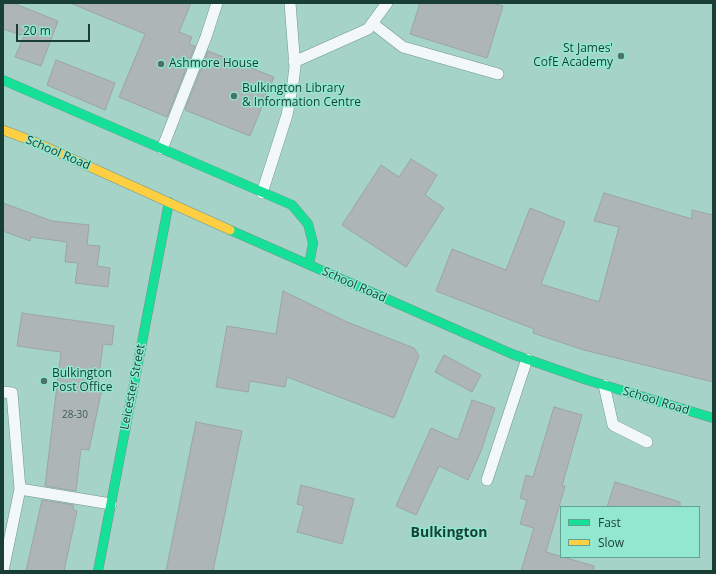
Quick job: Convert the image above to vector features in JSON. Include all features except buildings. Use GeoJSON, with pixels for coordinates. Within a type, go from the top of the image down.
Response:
{"type":"FeatureCollection","features":[{"type":"Feature","properties":{"kind":"main road"},"geometry":{"type":"LineString","coordinates":[[3,80],[292,205],[308,224],[313,243],[309,265]]}},
{"type":"Feature","properties":{"kind":"main road","name":"School Road"},"geometry":{"type":"LineString","coordinates":[[3,130],[35,142],[309,265],[527,359],[604,385],[713,418]]}},
{"type":"Feature","properties":{"kind":"main road","name":"Leicester Street"},"geometry":{"type":"LineString","coordinates":[[98,571],[169,202]]}},
{"type":"Feature","properties":{"kind":"lane"},"geometry":{"type":"LineString","coordinates":[[162,149],[206,37],[217,3]]}},
{"type":"Feature","properties":{"kind":"lane"},"geometry":{"type":"LineString","coordinates":[[262,193],[287,115],[293,83],[294,62],[290,3]]}},
{"type":"Feature","properties":{"kind":"lane"},"geometry":{"type":"LineString","coordinates":[[294,62],[368,29],[387,3]]}},
{"type":"Feature","properties":{"kind":"lane"},"geometry":{"type":"LineString","coordinates":[[372,23],[403,47],[498,74]]}},
{"type":"Feature","properties":{"kind":"lane"},"geometry":{"type":"LineString","coordinates":[[487,480],[527,359]]}},
{"type":"Feature","properties":{"kind":"lane"},"geometry":{"type":"LineString","coordinates":[[604,385],[613,425],[647,442]]}},
{"type":"Feature","properties":{"kind":"lane"},"geometry":{"type":"LineString","coordinates":[[3,392],[12,393],[20,489],[3,571]]}},
{"type":"Feature","properties":{"kind":"lane"},"geometry":{"type":"LineString","coordinates":[[20,489],[111,504]]}},
{"type":"Feature","properties":{"kind":"traffic: fast"},"geometry":{"type":"LineString","coordinates":[[3,80],[292,205],[308,224],[313,243],[309,265]]}},
{"type":"Feature","properties":{"kind":"traffic: fast"},"geometry":{"type":"LineString","coordinates":[[98,571],[169,202]]}},
{"type":"Feature","properties":{"kind":"traffic: fast"},"geometry":{"type":"LineString","coordinates":[[230,230],[512,354],[584,379],[713,418]]}},
{"type":"Feature","properties":{"kind":"traffic: slow"},"geometry":{"type":"LineString","coordinates":[[3,130],[35,142],[230,230]]}},
{"type":"Feature","properties":{"kind":"place","name":"St James' CofE Academy"},"geometry":{"type":"Point","coordinates":[621,56]}},
{"type":"Feature","properties":{"kind":"place","name":"Ashmore House"},"geometry":{"type":"Point","coordinates":[161,64]}},
{"type":"Feature","properties":{"kind":"place","name":"Bulkington Library & Information Centre"},"geometry":{"type":"Point","coordinates":[234,96]}},
{"type":"Feature","properties":{"kind":"place","name":"Bulkington Post Office"},"geometry":{"type":"Point","coordinates":[44,381]}},
{"type":"Feature","properties":{"kind":"district","name":"Bulkington"},"geometry":{"type":"Point","coordinates":[449,533]}}]}
